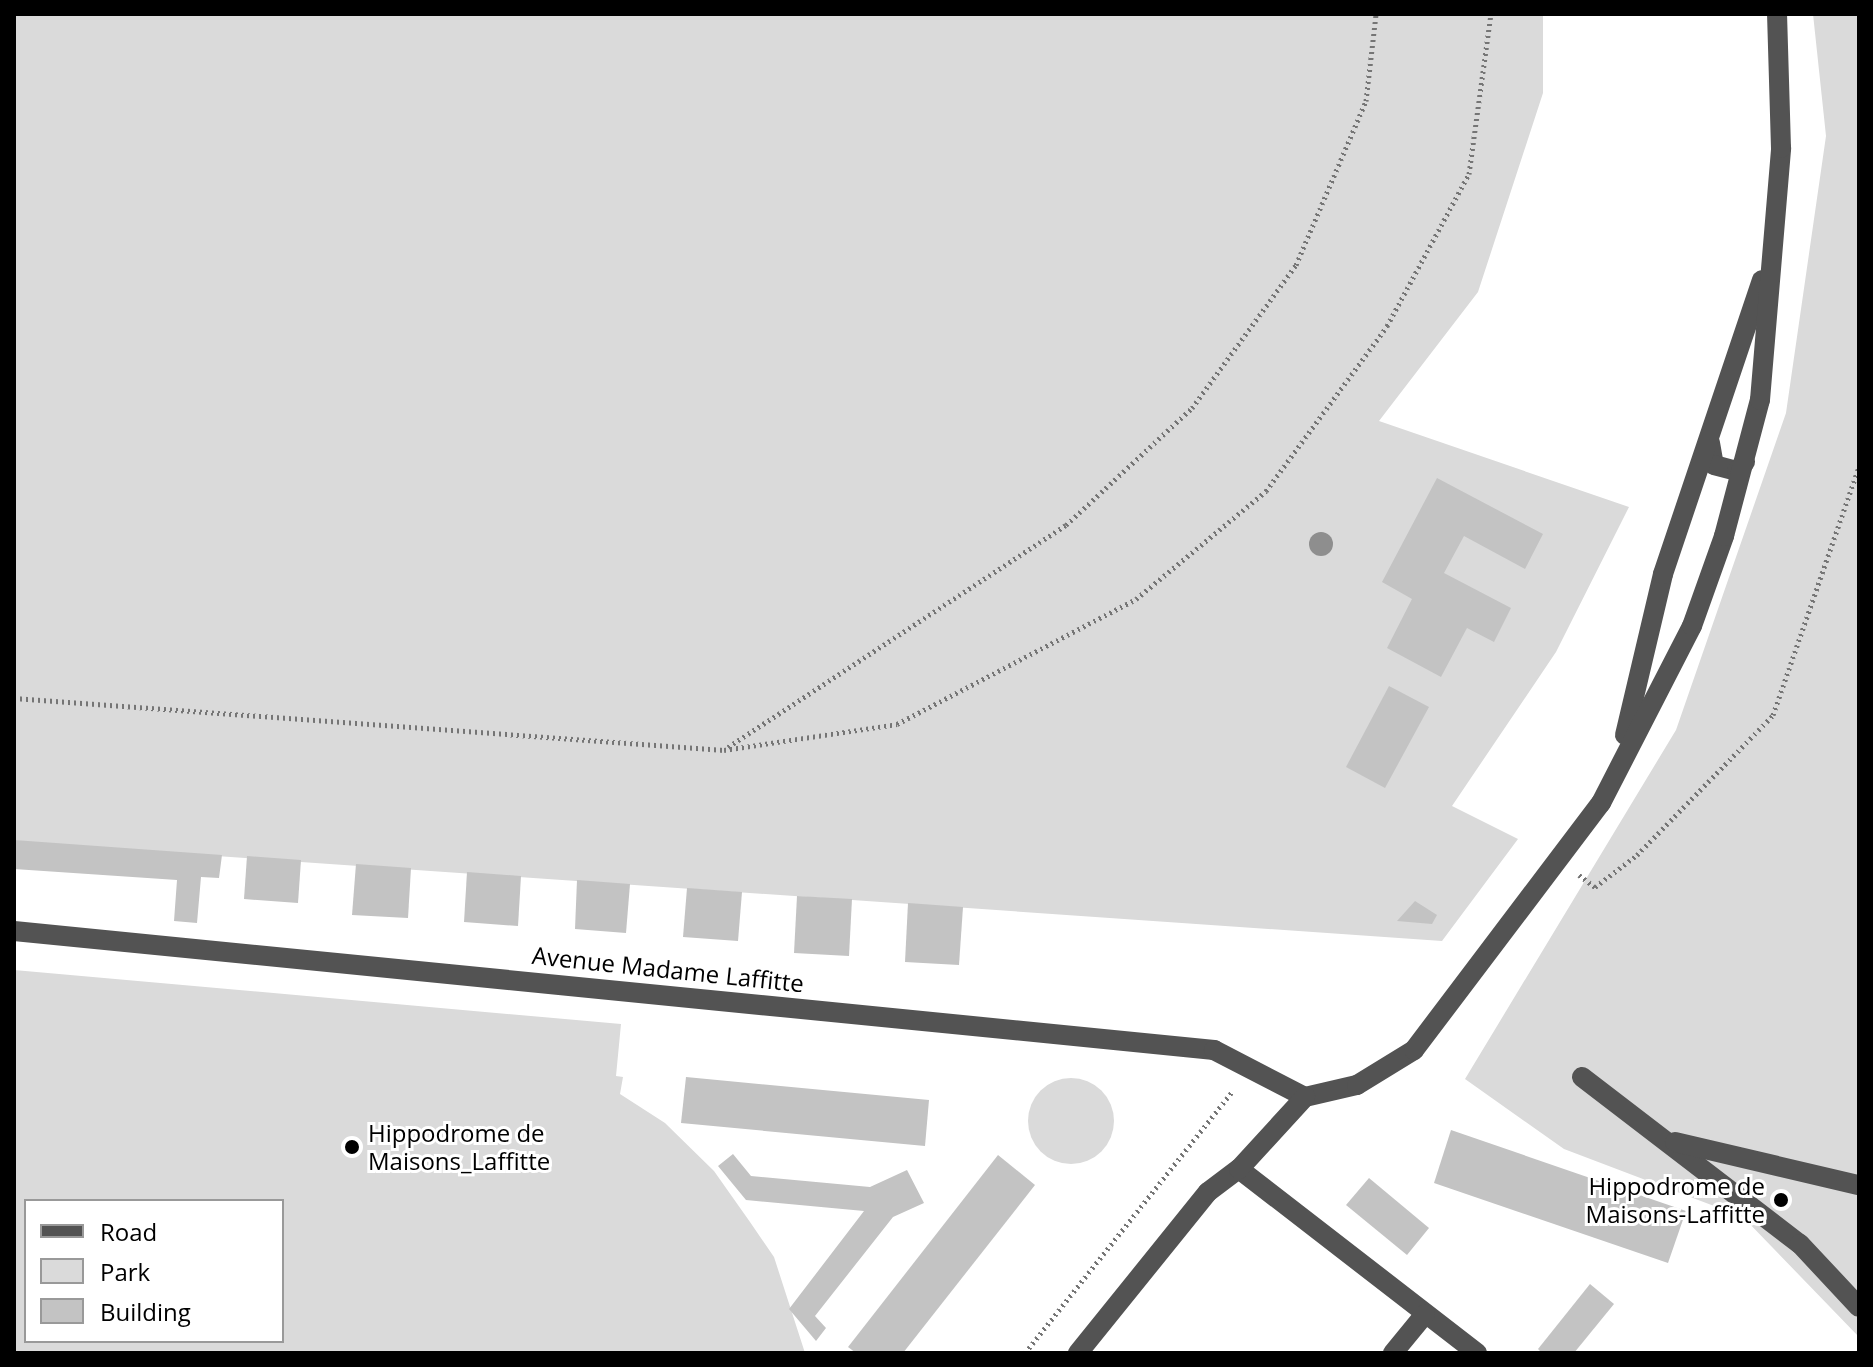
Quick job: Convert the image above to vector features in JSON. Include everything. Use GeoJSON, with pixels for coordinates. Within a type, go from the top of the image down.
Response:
{"type":"FeatureCollection","features":[{"type":"Feature","properties":{"kind":"street"},"geometry":{"type":"LineString","coordinates":[[1078,1353],[1208,1192],[1239,1169],[1305,1097],[1357,1085],[1414,1050],[1601,803],[1692,626],[1745,462],[1760,400],[1781,148],[1777,14]]}},
{"type":"Feature","properties":{"kind":"street"},"geometry":{"type":"LineString","coordinates":[[1601,803],[1635,704],[1663,574],[1773,246]]}},
{"type":"Feature","properties":{"kind":"street"},"geometry":{"type":"LineString","coordinates":[[1710,441],[1714,465],[1737,471],[1745,462]]}},
{"type":"Feature","properties":{"kind":"street"},"geometry":{"type":"LineString","coordinates":[[1655,615],[1689,616],[1692,626]]}},
{"type":"Feature","properties":{"kind":"street","name":"Avenue Madame Laffitte"},"geometry":{"type":"LineString","coordinates":[[14,931],[1214,1050],[1305,1097]]}},
{"type":"Feature","properties":{"kind":"street"},"geometry":{"type":"LineString","coordinates":[[1582,1077],[1800,1244],[1859,1307]]}},
{"type":"Feature","properties":{"kind":"street"},"geometry":{"type":"LineString","coordinates":[[1667,1141],[1859,1185]]}},
{"type":"Feature","properties":{"kind":"street"},"geometry":{"type":"LineString","coordinates":[[1239,1169],[1477,1353]]}},
{"type":"Feature","properties":{"kind":"street"},"geometry":{"type":"LineString","coordinates":[[1393,1353],[1425,1314]]}},
{"type":"Feature","properties":{"kind":"path"},"geometry":{"type":"LineString","coordinates":[[724,750],[1066,525],[1192,408],[1296,265],[1366,101],[1376,14]]}},
{"type":"Feature","properties":{"kind":"path"},"geometry":{"type":"LineString","coordinates":[[14,698],[724,750],[897,724],[1136,599],[1266,491],[1387,326],[1469,174],[1491,14]]}},
{"type":"Feature","properties":{"kind":"path"},"geometry":{"type":"LineString","coordinates":[[1559,858],[1595,887],[1637,855],[1773,715],[1859,466]]}},
{"type":"Feature","properties":{"kind":"path"},"geometry":{"type":"LineString","coordinates":[[1025,1353],[1251,1069]]}},
{"type":"Feature","properties":{"kind":"green space"},"geometry":{"type":"Polygon","coordinates":[[[14,14],[1543,14],[1543,93],[1478,292],[1379,421],[1629,507],[1556,652],[1452,806],[1518,839],[1442,941],[14,842],[14,14]]]}},
{"type":"Feature","properties":{"kind":"green space"},"geometry":{"type":"Polygon","coordinates":[[[1813,14],[1859,14],[1859,1337],[1743,1217],[1564,1149],[1465,1079],[1676,730],[1786,413],[1826,136],[1813,14]]]}},
{"type":"Feature","properties":{"kind":"green space","name":"Hippodrome de Maisons_Laffitte"},"geometry":{"type":"Polygon","coordinates":[[[14,970],[621,1024],[616,1076],[623,1077],[620,1094],[665,1123],[714,1171],[774,1257],[805,1353],[14,1353],[14,970]]]}},
{"type":"Feature","properties":{"kind":"green space"},"geometry":{"type":"Polygon","coordinates":[[[1071,1078],[1087,1082],[1101,1091],[1110,1105],[1114,1121],[1110,1137],[1101,1151],[1087,1160],[1071,1164],[1055,1160],[1041,1151],[1032,1137],[1028,1121],[1032,1105],[1041,1091],[1055,1082],[1071,1078]]]}},
{"type":"Feature","properties":{"kind":"building"},"geometry":{"type":"Polygon","coordinates":[[[1437,478],[1543,534],[1525,569],[1464,536],[1444,573],[1511,608],[1494,642],[1467,628],[1441,677],[1387,648],[1412,599],[1382,582],[1437,478]]]}},
{"type":"Feature","properties":{"kind":"building"},"geometry":{"type":"Polygon","coordinates":[[[1389,686],[1429,707],[1385,788],[1346,767],[1389,686]]]}},
{"type":"Feature","properties":{"kind":"building"},"geometry":{"type":"Polygon","coordinates":[[[14,840],[222,855],[219,878],[201,877],[197,923],[174,921],[177,880],[14,869],[14,840]]]}},
{"type":"Feature","properties":{"kind":"building"},"geometry":{"type":"Polygon","coordinates":[[[247,856],[301,860],[298,903],[244,899],[247,856]]]}},
{"type":"Feature","properties":{"kind":"building"},"geometry":{"type":"Polygon","coordinates":[[[356,864],[411,868],[408,918],[352,915],[356,864]]]}},
{"type":"Feature","properties":{"kind":"building"},"geometry":{"type":"Polygon","coordinates":[[[467,872],[521,876],[518,926],[464,922],[467,872]]]}},
{"type":"Feature","properties":{"kind":"building"},"geometry":{"type":"Polygon","coordinates":[[[577,880],[630,884],[626,933],[575,929],[577,880]]]}},
{"type":"Feature","properties":{"kind":"building"},"geometry":{"type":"Polygon","coordinates":[[[687,888],[742,892],[738,941],[683,937],[687,888]]]}},
{"type":"Feature","properties":{"kind":"building"},"geometry":{"type":"Polygon","coordinates":[[[797,896],[852,899],[849,956],[794,953],[797,896]]]}},
{"type":"Feature","properties":{"kind":"building"},"geometry":{"type":"Polygon","coordinates":[[[1415,901],[1437,915],[1432,924],[1397,921],[1415,901]]]}},
{"type":"Feature","properties":{"kind":"building"},"geometry":{"type":"Polygon","coordinates":[[[908,903],[963,907],[959,965],[905,962],[908,903]]]}},
{"type":"Feature","properties":{"kind":"building"},"geometry":{"type":"Polygon","coordinates":[[[686,1077],[929,1100],[925,1146],[681,1123],[686,1077]]]}},
{"type":"Feature","properties":{"kind":"building"},"geometry":{"type":"Polygon","coordinates":[[[1451,1130],[1686,1211],[1668,1263],[1434,1183],[1451,1130]]]}},
{"type":"Feature","properties":{"kind":"building"},"geometry":{"type":"Polygon","coordinates":[[[733,1154],[751,1176],[870,1187],[907,1170],[924,1203],[893,1217],[815,1316],[826,1328],[816,1341],[789,1309],[864,1211],[746,1200],[718,1166],[733,1154]]]}},
{"type":"Feature","properties":{"kind":"building"},"geometry":{"type":"Polygon","coordinates":[[[998,1155],[1035,1185],[903,1353],[856,1353],[848,1347],[998,1155]]]}},
{"type":"Feature","properties":{"kind":"building"},"geometry":{"type":"Polygon","coordinates":[[[1369,1178],[1429,1228],[1407,1255],[1346,1205],[1369,1178]]]}},
{"type":"Feature","properties":{"kind":"building"},"geometry":{"type":"Polygon","coordinates":[[[1590,1284],[1614,1304],[1574,1353],[1542,1353],[1538,1349],[1590,1284]]]}},
{"type":"Feature","properties":{"kind":"place","name":"Hippodrome de Maisons_Laffitte"},"geometry":{"type":"Point","coordinates":[352,1147]}},
{"type":"Feature","properties":{"kind":"place","name":"Hippodrome de Maisons-Laffitte"},"geometry":{"type":"Point","coordinates":[1781,1200]}}]}
